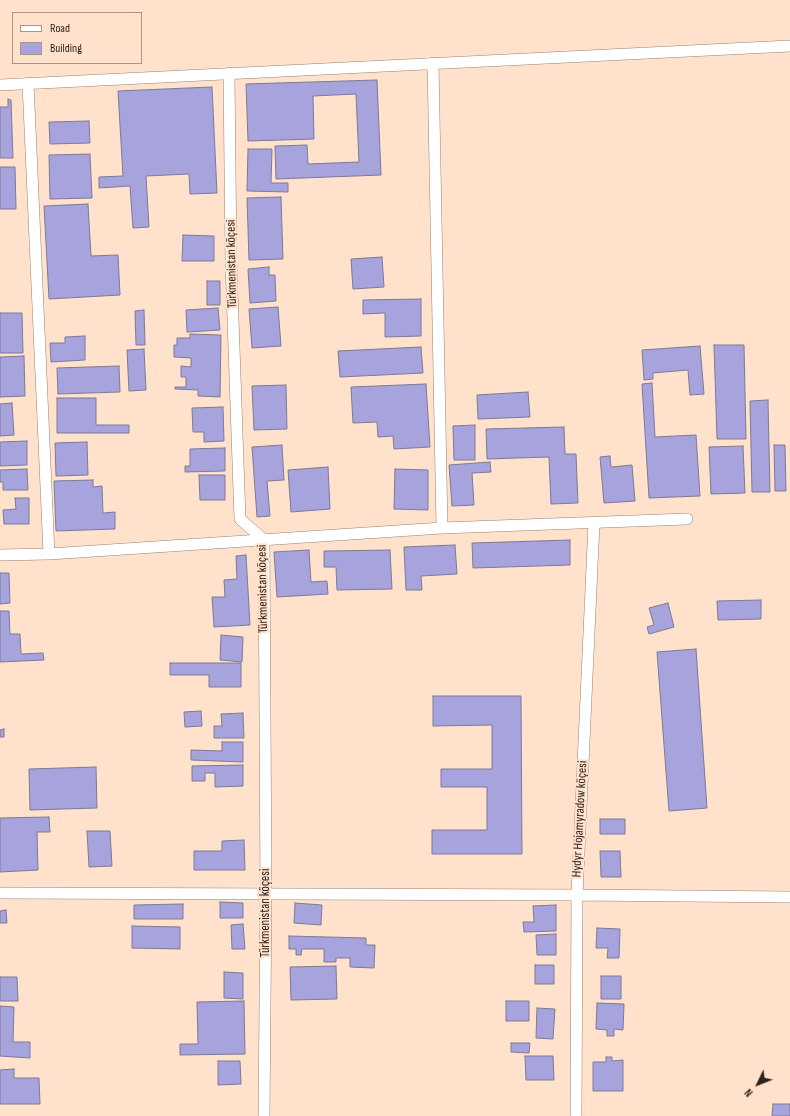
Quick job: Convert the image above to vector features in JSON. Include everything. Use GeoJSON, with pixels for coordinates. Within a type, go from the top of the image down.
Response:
{"type":"FeatureCollection","features":[{"type":"Feature","properties":{"kind":"street"},"geometry":{"type":"LineString","coordinates":[[0,85],[790,46]]}},
{"type":"Feature","properties":{"kind":"street"},"geometry":{"type":"LineString","coordinates":[[433,63],[442,528]]}},
{"type":"Feature","properties":{"kind":"street","name":"Türkmenistan köçesi"},"geometry":{"type":"LineString","coordinates":[[229,73],[232,262],[240,519],[264,540],[266,893],[264,1116]]}},
{"type":"Feature","properties":{"kind":"street"},"geometry":{"type":"LineString","coordinates":[[28,83],[49,554]]}},
{"type":"Feature","properties":{"kind":"street"},"geometry":{"type":"LineString","coordinates":[[0,555],[49,554],[442,528],[687,519]]}},
{"type":"Feature","properties":{"kind":"street","name":"Hydyr Hojamyradow köçesi"},"geometry":{"type":"LineString","coordinates":[[576,1116],[577,895],[594,523]]}},
{"type":"Feature","properties":{"kind":"street"},"geometry":{"type":"LineString","coordinates":[[0,893],[266,893],[790,897]]}},
{"type":"Feature","properties":{"kind":"building"},"geometry":{"type":"Polygon","coordinates":[[[377,80],[381,175],[276,179],[275,146],[307,145],[308,164],[359,162],[356,94],[313,96],[314,139],[248,141],[246,84],[377,80]]]}},
{"type":"Feature","properties":{"kind":"building"},"geometry":{"type":"Polygon","coordinates":[[[212,87],[217,193],[190,194],[189,174],[146,176],[149,227],[133,228],[130,186],[99,188],[99,177],[123,176],[118,91],[212,87]]]}},
{"type":"Feature","properties":{"kind":"building"},"geometry":{"type":"Polygon","coordinates":[[[8,99],[11,100],[13,158],[0,158],[0,107],[8,107],[8,99]]]}},
{"type":"Feature","properties":{"kind":"building"},"geometry":{"type":"Polygon","coordinates":[[[89,121],[90,143],[50,144],[49,122],[89,121]]]}},
{"type":"Feature","properties":{"kind":"building"},"geometry":{"type":"Polygon","coordinates":[[[248,149],[272,149],[271,183],[288,183],[288,192],[247,191],[248,149]]]}},
{"type":"Feature","properties":{"kind":"building"},"geometry":{"type":"Polygon","coordinates":[[[90,154],[92,198],[50,199],[49,155],[90,154]]]}},
{"type":"Feature","properties":{"kind":"building"},"geometry":{"type":"Polygon","coordinates":[[[0,167],[15,167],[16,209],[0,209],[0,167]]]}},
{"type":"Feature","properties":{"kind":"building"},"geometry":{"type":"Polygon","coordinates":[[[281,197],[283,259],[249,260],[247,198],[281,197]]]}},
{"type":"Feature","properties":{"kind":"building"},"geometry":{"type":"Polygon","coordinates":[[[88,204],[91,256],[118,255],[120,295],[49,299],[44,206],[88,204]]]}},
{"type":"Feature","properties":{"kind":"building"},"geometry":{"type":"Polygon","coordinates":[[[183,235],[214,236],[214,261],[182,261],[183,235]]]}},
{"type":"Feature","properties":{"kind":"building"},"geometry":{"type":"Polygon","coordinates":[[[382,257],[384,287],[353,289],[351,259],[382,257]]]}},
{"type":"Feature","properties":{"kind":"building"},"geometry":{"type":"Polygon","coordinates":[[[269,267],[269,275],[275,275],[276,301],[250,303],[248,269],[269,267]]]}},
{"type":"Feature","properties":{"kind":"building"},"geometry":{"type":"Polygon","coordinates":[[[207,281],[220,281],[220,305],[207,305],[207,281]]]}},
{"type":"Feature","properties":{"kind":"building"},"geometry":{"type":"Polygon","coordinates":[[[421,299],[421,336],[385,337],[385,313],[363,314],[363,300],[421,299]]]}},
{"type":"Feature","properties":{"kind":"building"},"geometry":{"type":"Polygon","coordinates":[[[278,307],[281,346],[252,348],[249,309],[278,307]]]}},
{"type":"Feature","properties":{"kind":"building"},"geometry":{"type":"Polygon","coordinates":[[[218,308],[220,330],[187,332],[186,310],[218,308]]]}},
{"type":"Feature","properties":{"kind":"building"},"geometry":{"type":"Polygon","coordinates":[[[144,310],[145,345],[136,345],[135,311],[144,310]]]}},
{"type":"Feature","properties":{"kind":"building"},"geometry":{"type":"Polygon","coordinates":[[[0,313],[22,313],[23,353],[0,353],[0,313]]]}},
{"type":"Feature","properties":{"kind":"building"},"geometry":{"type":"Polygon","coordinates":[[[190,334],[221,335],[220,397],[198,396],[198,390],[175,389],[175,387],[186,387],[186,377],[181,377],[181,366],[191,367],[191,358],[174,357],[174,345],[177,345],[177,338],[190,338],[190,334]]]}},
{"type":"Feature","properties":{"kind":"building"},"geometry":{"type":"Polygon","coordinates":[[[85,336],[85,360],[51,362],[50,343],[65,343],[65,337],[85,336]]]}},
{"type":"Feature","properties":{"kind":"building"},"geometry":{"type":"Polygon","coordinates":[[[714,345],[744,345],[746,439],[717,439],[714,345]]]}},
{"type":"Feature","properties":{"kind":"building"},"geometry":{"type":"Polygon","coordinates":[[[700,346],[704,394],[690,395],[688,370],[653,373],[653,379],[644,380],[642,350],[700,346]]]}},
{"type":"Feature","properties":{"kind":"building"},"geometry":{"type":"Polygon","coordinates":[[[421,347],[423,373],[340,377],[338,351],[421,347]]]}},
{"type":"Feature","properties":{"kind":"building"},"geometry":{"type":"Polygon","coordinates":[[[144,349],[146,390],[129,391],[127,350],[144,349]]]}},
{"type":"Feature","properties":{"kind":"building"},"geometry":{"type":"Polygon","coordinates":[[[24,356],[25,396],[0,397],[0,357],[24,356]]]}},
{"type":"Feature","properties":{"kind":"building"},"geometry":{"type":"Polygon","coordinates":[[[119,366],[120,392],[58,394],[57,368],[119,366]]]}},
{"type":"Feature","properties":{"kind":"building"},"geometry":{"type":"Polygon","coordinates":[[[652,383],[655,437],[696,435],[700,496],[649,498],[642,384],[652,383]]]}},
{"type":"Feature","properties":{"kind":"building"},"geometry":{"type":"Polygon","coordinates":[[[426,384],[430,447],[394,449],[393,436],[378,437],[377,422],[353,423],[351,387],[426,384]]]}},
{"type":"Feature","properties":{"kind":"building"},"geometry":{"type":"Polygon","coordinates":[[[286,385],[287,429],[254,430],[252,386],[286,385]]]}},
{"type":"Feature","properties":{"kind":"building"},"geometry":{"type":"Polygon","coordinates":[[[528,392],[530,417],[478,419],[477,395],[528,392]]]}},
{"type":"Feature","properties":{"kind":"building"},"geometry":{"type":"Polygon","coordinates":[[[57,398],[96,398],[96,425],[129,425],[129,433],[57,433],[57,398]]]}},
{"type":"Feature","properties":{"kind":"building"},"geometry":{"type":"Polygon","coordinates":[[[768,400],[770,492],[752,492],[750,401],[768,400]]]}},
{"type":"Feature","properties":{"kind":"building"},"geometry":{"type":"Polygon","coordinates":[[[12,403],[14,435],[0,436],[0,404],[12,403]]]}},
{"type":"Feature","properties":{"kind":"building"},"geometry":{"type":"Polygon","coordinates":[[[223,407],[224,441],[204,442],[204,432],[193,432],[192,408],[223,407]]]}},
{"type":"Feature","properties":{"kind":"building"},"geometry":{"type":"Polygon","coordinates":[[[475,425],[475,460],[454,460],[453,426],[475,425]]]}},
{"type":"Feature","properties":{"kind":"building"},"geometry":{"type":"Polygon","coordinates":[[[564,427],[565,454],[576,454],[578,503],[551,504],[549,457],[487,459],[486,429],[564,427]]]}},
{"type":"Feature","properties":{"kind":"building"},"geometry":{"type":"Polygon","coordinates":[[[27,441],[27,465],[0,466],[0,442],[27,441]]]}},
{"type":"Feature","properties":{"kind":"building"},"geometry":{"type":"Polygon","coordinates":[[[87,442],[88,475],[56,476],[55,443],[87,442]]]}},
{"type":"Feature","properties":{"kind":"building"},"geometry":{"type":"Polygon","coordinates":[[[282,445],[284,480],[267,481],[270,516],[257,517],[252,447],[282,445]]]}},
{"type":"Feature","properties":{"kind":"building"},"geometry":{"type":"Polygon","coordinates":[[[774,445],[785,445],[786,491],[775,491],[774,445]]]}},
{"type":"Feature","properties":{"kind":"building"},"geometry":{"type":"Polygon","coordinates":[[[743,446],[745,493],[711,494],[709,447],[743,446]]]}},
{"type":"Feature","properties":{"kind":"building"},"geometry":{"type":"Polygon","coordinates":[[[225,448],[225,471],[185,472],[185,466],[190,466],[190,449],[225,448]]]}},
{"type":"Feature","properties":{"kind":"building"},"geometry":{"type":"Polygon","coordinates":[[[610,456],[611,467],[632,465],[635,501],[604,503],[600,457],[610,456]]]}},
{"type":"Feature","properties":{"kind":"building"},"geometry":{"type":"Polygon","coordinates":[[[490,462],[491,472],[472,473],[474,505],[452,506],[449,465],[490,462]]]}},
{"type":"Feature","properties":{"kind":"building"},"geometry":{"type":"Polygon","coordinates":[[[328,467],[330,509],[291,512],[288,470],[328,467]]]}},
{"type":"Feature","properties":{"kind":"building"},"geometry":{"type":"Polygon","coordinates":[[[27,469],[28,490],[3,490],[3,482],[0,482],[0,470],[27,469]]]}},
{"type":"Feature","properties":{"kind":"building"},"geometry":{"type":"Polygon","coordinates":[[[395,469],[428,470],[428,510],[394,509],[395,469]]]}},
{"type":"Feature","properties":{"kind":"building"},"geometry":{"type":"Polygon","coordinates":[[[199,475],[225,475],[225,500],[200,500],[199,475]]]}},
{"type":"Feature","properties":{"kind":"building"},"geometry":{"type":"Polygon","coordinates":[[[93,480],[93,487],[102,486],[103,513],[115,512],[115,529],[56,531],[54,481],[93,480]]]}},
{"type":"Feature","properties":{"kind":"building"},"geometry":{"type":"Polygon","coordinates":[[[15,498],[29,498],[29,524],[4,524],[3,510],[16,509],[15,498]]]}},
{"type":"Feature","properties":{"kind":"building"},"geometry":{"type":"Polygon","coordinates":[[[570,540],[570,565],[473,568],[472,543],[570,540]]]}},
{"type":"Feature","properties":{"kind":"building"},"geometry":{"type":"Polygon","coordinates":[[[455,545],[457,574],[421,576],[422,590],[406,590],[404,547],[455,545]]]}},
{"type":"Feature","properties":{"kind":"building"},"geometry":{"type":"Polygon","coordinates":[[[309,550],[311,582],[327,581],[328,594],[277,597],[274,552],[309,550]]]}},
{"type":"Feature","properties":{"kind":"building"},"geometry":{"type":"Polygon","coordinates":[[[390,550],[392,589],[337,590],[336,567],[324,567],[324,551],[390,550]]]}},
{"type":"Feature","properties":{"kind":"building"},"geometry":{"type":"Polygon","coordinates":[[[246,555],[250,625],[214,627],[212,597],[225,597],[224,580],[237,579],[236,556],[246,555]]]}},
{"type":"Feature","properties":{"kind":"building"},"geometry":{"type":"Polygon","coordinates":[[[0,573],[9,573],[10,603],[0,604],[0,573]]]}},
{"type":"Feature","properties":{"kind":"building"},"geometry":{"type":"Polygon","coordinates":[[[761,600],[761,619],[718,620],[717,601],[761,600]]]}},
{"type":"Feature","properties":{"kind":"building"},"geometry":{"type":"Polygon","coordinates":[[[668,603],[674,627],[649,634],[647,627],[654,625],[649,608],[668,603]]]}},
{"type":"Feature","properties":{"kind":"building"},"geometry":{"type":"Polygon","coordinates":[[[0,611],[9,611],[10,634],[20,634],[21,654],[43,653],[44,660],[0,662],[0,611]]]}},
{"type":"Feature","properties":{"kind":"building"},"geometry":{"type":"Polygon","coordinates":[[[221,635],[243,637],[242,662],[220,660],[221,635]]]}},
{"type":"Feature","properties":{"kind":"building"},"geometry":{"type":"Polygon","coordinates":[[[696,649],[707,808],[669,811],[657,652],[696,649]]]}},
{"type":"Feature","properties":{"kind":"building"},"geometry":{"type":"Polygon","coordinates":[[[170,663],[241,663],[241,687],[209,687],[209,675],[170,675],[170,663]]]}},
{"type":"Feature","properties":{"kind":"building"},"geometry":{"type":"Polygon","coordinates":[[[433,696],[521,696],[522,854],[432,854],[432,830],[487,830],[487,787],[441,787],[441,769],[492,769],[492,725],[433,726],[433,696]]]}},
{"type":"Feature","properties":{"kind":"building"},"geometry":{"type":"Polygon","coordinates":[[[201,711],[202,726],[185,727],[184,712],[201,711]]]}},
{"type":"Feature","properties":{"kind":"building"},"geometry":{"type":"Polygon","coordinates":[[[243,713],[244,738],[214,738],[214,726],[222,726],[221,714],[243,713]]]}},
{"type":"Feature","properties":{"kind":"building"},"geometry":{"type":"Polygon","coordinates":[[[4,729],[4,737],[0,737],[0,730],[4,729]]]}},
{"type":"Feature","properties":{"kind":"building"},"geometry":{"type":"Polygon","coordinates":[[[222,742],[243,742],[243,762],[191,760],[191,750],[222,751],[222,742]]]}},
{"type":"Feature","properties":{"kind":"building"},"geometry":{"type":"Polygon","coordinates":[[[243,765],[243,786],[215,787],[215,773],[205,773],[205,781],[192,781],[192,766],[243,765]]]}},
{"type":"Feature","properties":{"kind":"building"},"geometry":{"type":"Polygon","coordinates":[[[96,767],[97,808],[30,810],[29,769],[96,767]]]}},
{"type":"Feature","properties":{"kind":"building"},"geometry":{"type":"Polygon","coordinates":[[[49,817],[50,832],[37,832],[38,870],[0,872],[0,818],[49,817]]]}},
{"type":"Feature","properties":{"kind":"building"},"geometry":{"type":"Polygon","coordinates":[[[600,819],[625,819],[625,834],[600,834],[600,819]]]}},
{"type":"Feature","properties":{"kind":"building"},"geometry":{"type":"Polygon","coordinates":[[[87,831],[110,831],[112,866],[89,867],[87,831]]]}},
{"type":"Feature","properties":{"kind":"building"},"geometry":{"type":"Polygon","coordinates":[[[244,840],[245,870],[194,870],[194,851],[222,851],[222,841],[244,840]]]}},
{"type":"Feature","properties":{"kind":"building"},"geometry":{"type":"Polygon","coordinates":[[[600,851],[620,851],[621,877],[601,877],[600,851]]]}},
{"type":"Feature","properties":{"kind":"building"},"geometry":{"type":"Polygon","coordinates":[[[220,902],[243,903],[243,918],[220,918],[220,902]]]}},
{"type":"Feature","properties":{"kind":"building"},"geometry":{"type":"Polygon","coordinates":[[[295,903],[322,905],[321,925],[294,923],[295,903]]]}},
{"type":"Feature","properties":{"kind":"building"},"geometry":{"type":"Polygon","coordinates":[[[183,904],[183,919],[134,919],[134,905],[183,904]]]}},
{"type":"Feature","properties":{"kind":"building"},"geometry":{"type":"Polygon","coordinates":[[[556,905],[556,931],[524,932],[523,922],[534,922],[533,906],[556,905]]]}},
{"type":"Feature","properties":{"kind":"building"},"geometry":{"type":"Polygon","coordinates":[[[6,910],[7,923],[0,923],[0,911],[6,910]]]}},
{"type":"Feature","properties":{"kind":"building"},"geometry":{"type":"Polygon","coordinates":[[[243,924],[245,949],[232,949],[231,925],[243,924]]]}},
{"type":"Feature","properties":{"kind":"building"},"geometry":{"type":"Polygon","coordinates":[[[132,926],[180,927],[180,949],[132,948],[132,926]]]}},
{"type":"Feature","properties":{"kind":"building"},"geometry":{"type":"Polygon","coordinates":[[[597,928],[620,929],[619,958],[607,958],[608,948],[596,948],[597,928]]]}},
{"type":"Feature","properties":{"kind":"building"},"geometry":{"type":"Polygon","coordinates":[[[556,934],[556,955],[537,955],[536,935],[556,934]]]}},
{"type":"Feature","properties":{"kind":"building"},"geometry":{"type":"Polygon","coordinates":[[[289,936],[366,938],[366,945],[375,945],[374,968],[350,967],[350,958],[336,958],[336,962],[324,962],[324,949],[302,949],[301,955],[296,955],[296,949],[289,949],[289,936]]]}},
{"type":"Feature","properties":{"kind":"building"},"geometry":{"type":"Polygon","coordinates":[[[535,965],[554,965],[554,984],[535,984],[535,965]]]}},
{"type":"Feature","properties":{"kind":"building"},"geometry":{"type":"Polygon","coordinates":[[[336,966],[337,999],[291,1000],[290,967],[336,966]]]}},
{"type":"Feature","properties":{"kind":"building"},"geometry":{"type":"Polygon","coordinates":[[[224,972],[243,973],[243,999],[224,998],[224,972]]]}},
{"type":"Feature","properties":{"kind":"building"},"geometry":{"type":"Polygon","coordinates":[[[601,976],[621,976],[621,999],[601,999],[601,976]]]}},
{"type":"Feature","properties":{"kind":"building"},"geometry":{"type":"Polygon","coordinates":[[[0,977],[17,977],[18,1001],[0,1001],[0,977]]]}},
{"type":"Feature","properties":{"kind":"building"},"geometry":{"type":"Polygon","coordinates":[[[244,1001],[245,1054],[180,1055],[180,1044],[198,1044],[197,1002],[244,1001]]]}},
{"type":"Feature","properties":{"kind":"building"},"geometry":{"type":"Polygon","coordinates":[[[506,1001],[529,1001],[529,1021],[506,1021],[506,1001]]]}},
{"type":"Feature","properties":{"kind":"building"},"geometry":{"type":"Polygon","coordinates":[[[597,1003],[624,1004],[623,1030],[614,1029],[614,1036],[607,1036],[607,1030],[596,1029],[597,1003]]]}},
{"type":"Feature","properties":{"kind":"building"},"geometry":{"type":"Polygon","coordinates":[[[0,1006],[14,1007],[13,1042],[30,1042],[30,1058],[0,1056],[0,1006]]]}},
{"type":"Feature","properties":{"kind":"building"},"geometry":{"type":"Polygon","coordinates":[[[537,1008],[555,1009],[553,1039],[536,1038],[537,1008]]]}},
{"type":"Feature","properties":{"kind":"building"},"geometry":{"type":"Polygon","coordinates":[[[511,1043],[530,1043],[529,1053],[511,1052],[511,1043]]]}},
{"type":"Feature","properties":{"kind":"building"},"geometry":{"type":"Polygon","coordinates":[[[525,1056],[553,1056],[554,1080],[526,1080],[525,1056]]]}},
{"type":"Feature","properties":{"kind":"building"},"geometry":{"type":"Polygon","coordinates":[[[606,1057],[612,1057],[612,1061],[623,1060],[623,1091],[593,1091],[593,1062],[606,1062],[606,1057]]]}},
{"type":"Feature","properties":{"kind":"building"},"geometry":{"type":"Polygon","coordinates":[[[218,1061],[240,1061],[241,1084],[218,1085],[218,1061]]]}},
{"type":"Feature","properties":{"kind":"building"},"geometry":{"type":"Polygon","coordinates":[[[14,1069],[14,1078],[39,1078],[40,1104],[0,1104],[0,1070],[14,1069]]]}},
{"type":"Feature","properties":{"kind":"building"},"geometry":{"type":"Polygon","coordinates":[[[773,1104],[790,1104],[790,1116],[772,1116],[773,1104]]]}}]}
